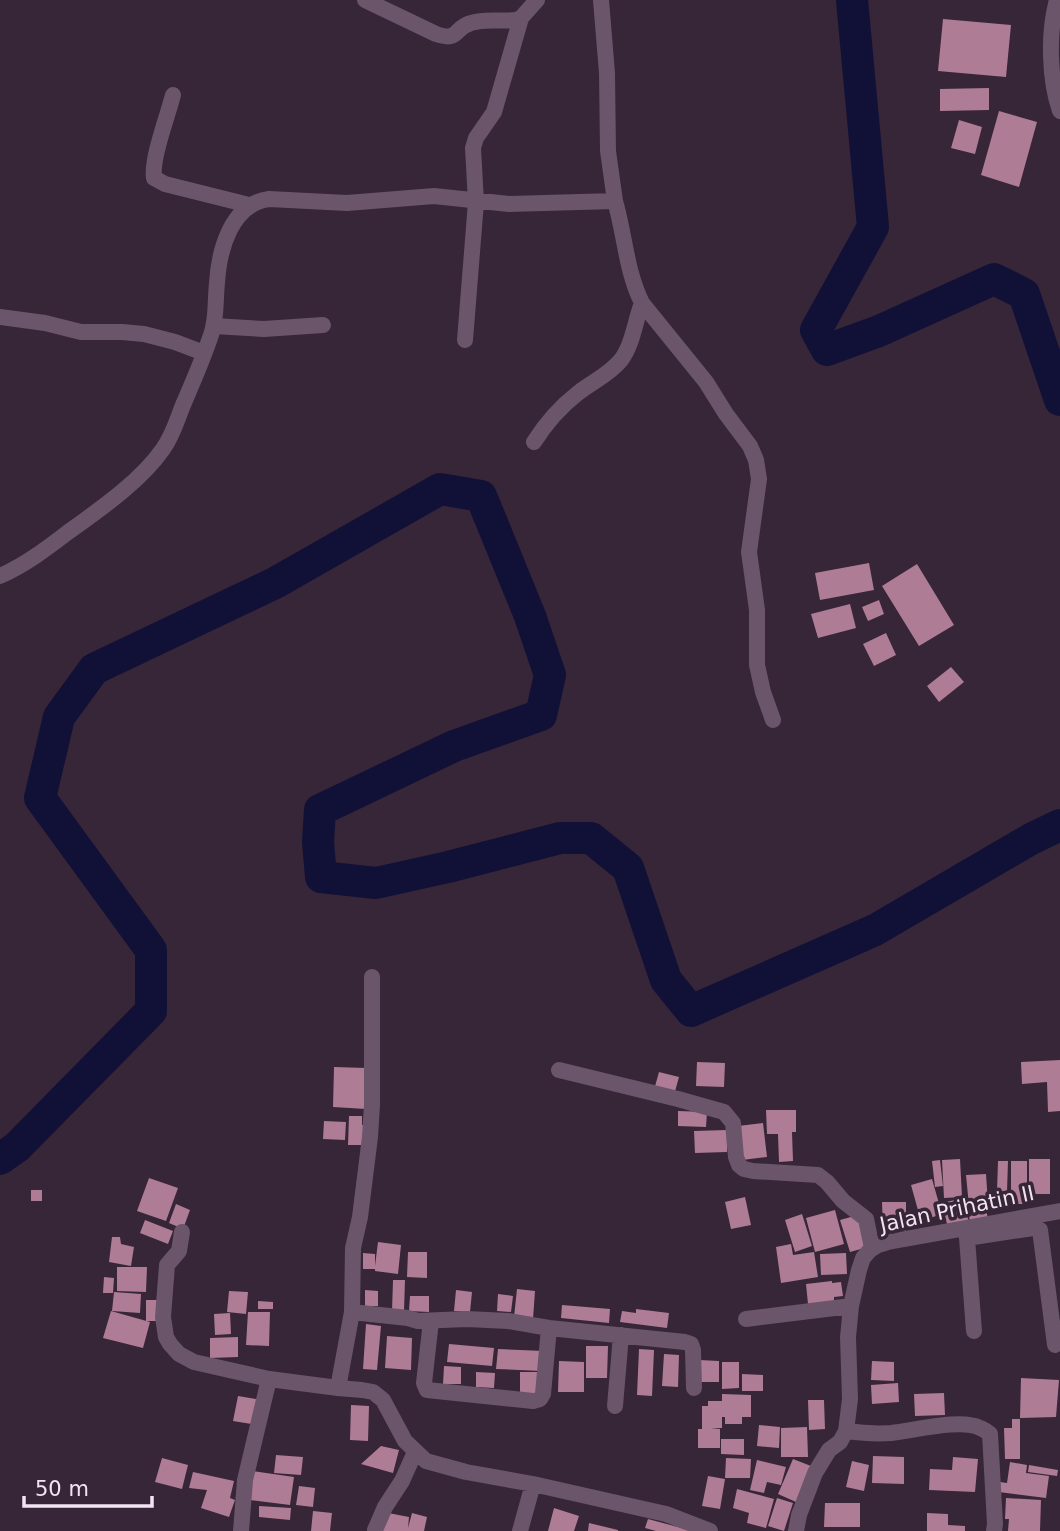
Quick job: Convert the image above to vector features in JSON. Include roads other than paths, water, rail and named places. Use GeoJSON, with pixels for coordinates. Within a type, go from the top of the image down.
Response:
{"type":"FeatureCollection","features":[{"type":"Feature","properties":{"kind":"street"},"geometry":{"type":"LineString","coordinates":[[365,0],[447,37],[454,36],[472,22],[521,18]]}},
{"type":"Feature","properties":{"kind":"street"},"geometry":{"type":"LineString","coordinates":[[465,340],[476,202],[473,149],[476,138],[494,112],[521,18],[537,0]]}},
{"type":"Feature","properties":{"kind":"street"},"geometry":{"type":"LineString","coordinates":[[601,0],[607,73],[608,151],[614,201],[638,293],[642,303],[706,382],[750,446],[756,460],[759,479],[749,552],[757,610],[757,665],[773,720]]}},
{"type":"Feature","properties":{"kind":"street"},"geometry":{"type":"LineString","coordinates":[[1057,0],[1051,39],[1055,89],[1060,111]]}},
{"type":"Feature","properties":{"kind":"street"},"geometry":{"type":"LineString","coordinates":[[173,95],[156,155],[154,178],[165,184],[249,205]]}},
{"type":"Feature","properties":{"kind":"street"},"geometry":{"type":"LineString","coordinates":[[0,576],[42,553],[110,501],[150,465],[163,449],[175,429],[214,326],[217,281],[226,240],[233,223],[249,205],[262,200],[281,198],[347,203],[435,197],[509,204],[614,201]]}},
{"type":"Feature","properties":{"kind":"street"},"geometry":{"type":"LineString","coordinates":[[534,442],[557,412],[615,367],[623,357],[629,347],[642,303]]}},
{"type":"Feature","properties":{"kind":"street"},"geometry":{"type":"LineString","coordinates":[[0,317],[45,323],[81,332],[144,334],[204,353]]}},
{"type":"Feature","properties":{"kind":"street"},"geometry":{"type":"LineString","coordinates":[[214,326],[264,329],[323,325]]}},
{"type":"Feature","properties":{"kind":"street"},"geometry":{"type":"LineString","coordinates":[[338,1388],[352,1312],[353,1248],[367,1167],[373,1105],[372,976]]}},
{"type":"Feature","properties":{"kind":"street"},"geometry":{"type":"LineString","coordinates":[[559,1069],[724,1112],[733,1123],[738,1165],[744,1170],[818,1175],[842,1201],[863,1216],[871,1243],[878,1245]]}},
{"type":"Feature","properties":{"kind":"street","name":"Jalan Prihatin II"},"geometry":{"type":"LineString","coordinates":[[846,1431],[850,1399],[850,1306],[863,1258],[878,1245],[909,1238],[966,1233],[1060,1211]]}},
{"type":"Feature","properties":{"kind":"street"},"geometry":{"type":"LineString","coordinates":[[974,1331],[966,1233],[1037,1228],[1040,1230],[1055,1345]]}},
{"type":"Feature","properties":{"kind":"street"},"geometry":{"type":"LineString","coordinates":[[182,1232],[179,1251],[170,1259],[165,1271],[164,1325],[170,1344],[179,1354],[194,1362],[269,1379],[373,1392],[383,1400],[405,1441],[426,1461],[666,1514],[710,1531]]}},
{"type":"Feature","properties":{"kind":"street"},"geometry":{"type":"LineString","coordinates":[[746,1319],[850,1306]]}},
{"type":"Feature","properties":{"kind":"street"},"geometry":{"type":"LineString","coordinates":[[352,1312],[418,1321],[508,1321],[549,1328],[688,1342],[693,1350],[694,1388]]}},
{"type":"Feature","properties":{"kind":"street"},"geometry":{"type":"LineString","coordinates":[[431,1321],[424,1383],[427,1390],[526,1400],[538,1400],[542,1397],[549,1328]]}},
{"type":"Feature","properties":{"kind":"street"},"geometry":{"type":"LineString","coordinates":[[615,1406],[621,1335]]}},
{"type":"Feature","properties":{"kind":"street"},"geometry":{"type":"LineString","coordinates":[[241,1531],[245,1480],[269,1379]]}},
{"type":"Feature","properties":{"kind":"street"},"geometry":{"type":"LineString","coordinates":[[796,1531],[799,1515],[815,1473],[829,1450],[840,1442],[846,1431],[893,1433],[908,1429],[966,1424],[980,1427],[990,1434],[994,1531]]}},
{"type":"Feature","properties":{"kind":"street"},"geometry":{"type":"LineString","coordinates":[[375,1530],[415,1452]]}},
{"type":"Feature","properties":{"kind":"street"},"geometry":{"type":"LineString","coordinates":[[520,1531],[533,1484]]}},
{"type":"Feature","properties":{"kind":"waterway"},"geometry":{"type":"LineString","coordinates":[[852,0],[873,227],[816,330],[827,350],[879,331],[994,279],[1024,294],[1060,400]]}},
{"type":"Feature","properties":{"kind":"waterway"},"geometry":{"type":"LineString","coordinates":[[0,1159],[17,1147],[151,1011],[151,950],[40,798],[59,717],[94,669],[275,583],[440,489],[481,496],[530,616],[550,675],[541,715],[454,746],[320,810],[318,842],[321,877],[376,883],[560,838],[591,838],[628,868],[666,980],[691,1011],[875,930],[1031,839],[1060,825]]}}]}
